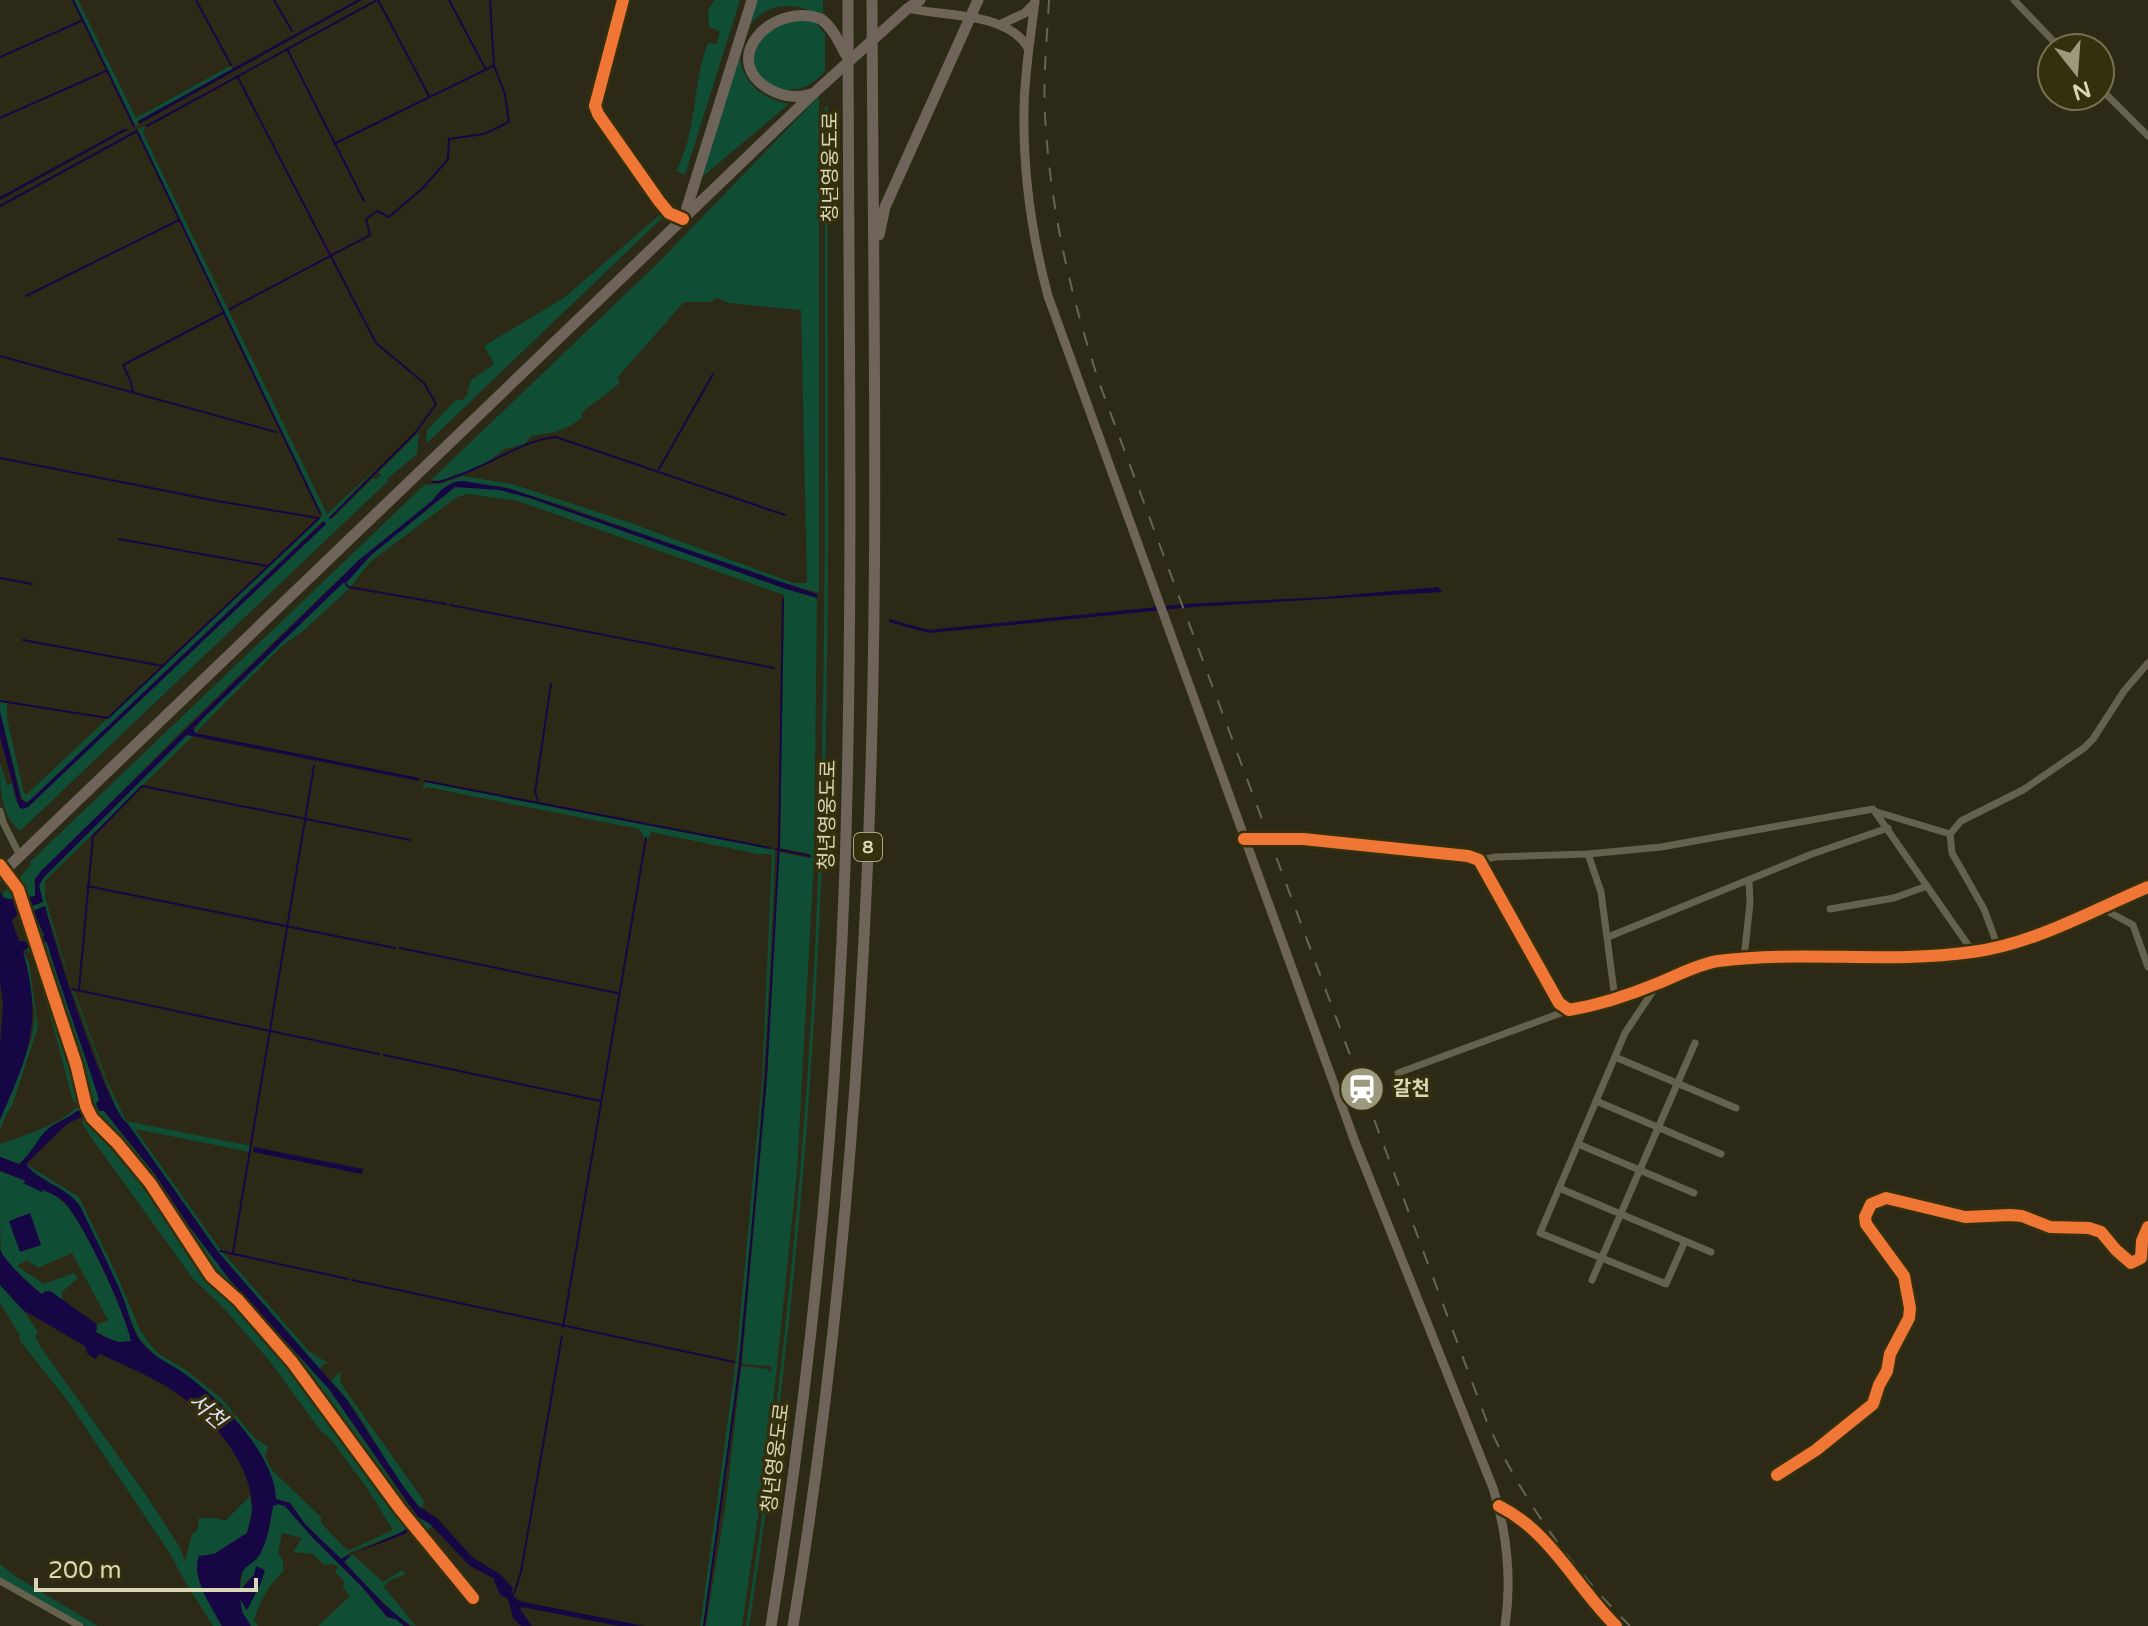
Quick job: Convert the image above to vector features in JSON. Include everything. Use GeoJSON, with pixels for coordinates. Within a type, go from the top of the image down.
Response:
{"type":"FeatureCollection","features":[{"type":"Feature","properties":{"kind":"highway"},"geometry":{"type":"LineString","coordinates":[[683,219],[752,0]]}},
{"type":"Feature","properties":{"kind":"highway","name":"청년영웅도로"},"geometry":{"type":"LineString","coordinates":[[771,1626],[814,1289],[841,944],[849,677],[848,0]]}},
{"type":"Feature","properties":{"kind":"highway","name":"청년영웅도로"},"geometry":{"type":"LineString","coordinates":[[793,1626],[835,1306],[847,1189],[862,974],[871,693],[872,0]]}},
{"type":"Feature","properties":{"kind":"highway"},"geometry":{"type":"LineString","coordinates":[[1,870],[20,856],[815,92],[910,4],[920,0]]}},
{"type":"Feature","properties":{"kind":"highway"},"geometry":{"type":"LineString","coordinates":[[874,252],[885,207],[978,1]]}},
{"type":"Feature","properties":{"kind":"highway"},"geometry":{"type":"LineString","coordinates":[[815,92],[792,97],[779,94],[763,84],[751,67],[749,58],[754,30],[774,14],[796,9],[820,18],[846,49]]}},
{"type":"Feature","properties":{"kind":"main road"},"geometry":{"type":"LineString","coordinates":[[1001,24],[1025,13],[1035,2]]}},
{"type":"Feature","properties":{"kind":"main road"},"geometry":{"type":"LineString","coordinates":[[1035,2],[1028,48],[1024,145],[1032,224],[1040,264],[1066,347],[1355,1142],[1499,1506],[1507,1588],[1505,1626]]}},
{"type":"Feature","properties":{"kind":"main road"},"geometry":{"type":"LineString","coordinates":[[910,4],[1001,24],[1023,40],[1028,48]]}},
{"type":"Feature","properties":{"kind":"street"},"geometry":{"type":"LineString","coordinates":[[623,0],[595,106],[659,201],[669,213],[683,219]]}},
{"type":"Feature","properties":{"kind":"street"},"geometry":{"type":"LineString","coordinates":[[2014,0],[2045,32]]}},
{"type":"Feature","properties":{"kind":"street"},"geometry":{"type":"LineString","coordinates":[[2116,104],[2148,136]]}},
{"type":"Feature","properties":{"kind":"street"},"geometry":{"type":"LineString","coordinates":[[1998,947],[1984,909],[1952,853],[1950,834],[1961,821],[2034,784],[2084,748],[2148,663]]}},
{"type":"Feature","properties":{"kind":"street"},"geometry":{"type":"LineString","coordinates":[[1244,839],[1303,839],[1468,856],[1479,860],[1661,847],[1873,809],[1950,834]]}},
{"type":"Feature","properties":{"kind":"street"},"geometry":{"type":"LineString","coordinates":[[0,811],[20,856]]}},
{"type":"Feature","properties":{"kind":"street"},"geometry":{"type":"LineString","coordinates":[[1877,812],[1973,952]]}},
{"type":"Feature","properties":{"kind":"street"},"geometry":{"type":"LineString","coordinates":[[1608,937],[1812,854],[1888,828]]}},
{"type":"Feature","properties":{"kind":"street"},"geometry":{"type":"LineString","coordinates":[[1588,854],[1601,892],[1615,999]]}},
{"type":"Feature","properties":{"kind":"street"},"geometry":{"type":"LineString","coordinates":[[1479,860],[1559,1003],[1569,1010]]}},
{"type":"Feature","properties":{"kind":"street"},"geometry":{"type":"LineString","coordinates":[[1,870],[18,889],[92,1118],[150,1183],[211,1276],[238,1300],[292,1362],[400,1509],[473,1598]]}},
{"type":"Feature","properties":{"kind":"street"},"geometry":{"type":"LineString","coordinates":[[1744,958],[1750,903],[1749,881]]}},
{"type":"Feature","properties":{"kind":"street"},"geometry":{"type":"LineString","coordinates":[[1830,909],[1894,898],[1927,886]]}},
{"type":"Feature","properties":{"kind":"street"},"geometry":{"type":"LineString","coordinates":[[1398,1073],[1430,1064],[1569,1010],[1658,984],[1697,966],[1744,958],[1917,957],[1973,952],[2033,937],[2148,887]]}},
{"type":"Feature","properties":{"kind":"street"},"geometry":{"type":"LineString","coordinates":[[2103,906],[2133,925],[2148,967]]}},
{"type":"Feature","properties":{"kind":"street"},"geometry":{"type":"LineString","coordinates":[[1658,984],[1625,1033],[1540,1233],[1666,1284],[1685,1241]]}},
{"type":"Feature","properties":{"kind":"street"},"geometry":{"type":"LineString","coordinates":[[1592,1280],[1695,1043]]}},
{"type":"Feature","properties":{"kind":"street"},"geometry":{"type":"LineString","coordinates":[[1615,1057],[1736,1108]]}},
{"type":"Feature","properties":{"kind":"street"},"geometry":{"type":"LineString","coordinates":[[1596,1101],[1721,1154]]}},
{"type":"Feature","properties":{"kind":"street"},"geometry":{"type":"LineString","coordinates":[[1578,1144],[1694,1193]]}},
{"type":"Feature","properties":{"kind":"street"},"geometry":{"type":"LineString","coordinates":[[1559,1188],[1711,1252]]}},
{"type":"Feature","properties":{"kind":"street"},"geometry":{"type":"LineString","coordinates":[[1777,1475],[1816,1450],[1873,1404],[1887,1371],[1890,1354],[1909,1318],[1904,1276],[1866,1224],[1865,1217],[1871,1204],[1886,1198],[1965,1217],[2022,1216],[2050,1227],[2089,1228],[2101,1232],[2131,1263],[2141,1258],[2142,1241],[2148,1227]]}},
{"type":"Feature","properties":{"kind":"street"},"geometry":{"type":"LineString","coordinates":[[1499,1506],[1533,1528],[1598,1609],[1616,1626]]}},
{"type":"Feature","properties":{"kind":"street"},"geometry":{"type":"LineString","coordinates":[[0,1581],[80,1626]]}},
{"type":"Feature","properties":{"kind":"green space"},"geometry":{"type":"Polygon","coordinates":[[[74,0],[78,0],[136,118],[230,66],[233,69],[138,121],[139,124],[135,126],[74,0]]]}},
{"type":"Feature","properties":{"kind":"green space"},"geometry":{"type":"Polygon","coordinates":[[[715,0],[740,0],[685,175],[676,171],[688,141],[699,75],[708,43],[717,44],[720,31],[709,27],[708,9],[715,0]]]}},
{"type":"Feature","properties":{"kind":"green space"},"geometry":{"type":"Polygon","coordinates":[[[755,0],[823,0],[823,17],[802,8],[781,6],[762,14],[746,31],[755,0]]]}},
{"type":"Feature","properties":{"kind":"green space"},"geometry":{"type":"Polygon","coordinates":[[[785,15],[816,23],[825,34],[825,71],[807,86],[793,90],[770,87],[752,65],[757,32],[766,21],[785,15]]]}},
{"type":"Feature","properties":{"kind":"green space"},"geometry":{"type":"Polygon","coordinates":[[[739,51],[744,72],[754,87],[769,98],[789,104],[701,178],[739,51]]]}},
{"type":"Feature","properties":{"kind":"green space"},"geometry":{"type":"Polygon","coordinates":[[[819,96],[819,593],[759,576],[568,507],[500,486],[454,482],[359,560],[189,724],[35,879],[43,902],[39,885],[44,877],[182,739],[187,735],[193,736],[45,881],[45,897],[72,989],[45,906],[34,911],[41,923],[104,1111],[154,1173],[230,1280],[329,1389],[411,1509],[432,1526],[424,1535],[293,1361],[213,1275],[167,1203],[95,1117],[18,879],[31,865],[30,862],[424,485],[440,484],[463,476],[512,484],[628,522],[794,583],[807,583],[801,310],[729,303],[717,298],[710,302],[684,302],[617,378],[620,383],[581,413],[583,417],[555,432],[532,436],[524,444],[505,449],[485,464],[464,473],[440,482],[431,480],[659,262],[819,96]]]}},
{"type":"Feature","properties":{"kind":"green space"},"geometry":{"type":"Polygon","coordinates":[[[828,106],[827,651],[819,933],[806,1132],[788,1330],[764,1528],[749,1626],[746,1626],[788,1299],[814,970],[824,670],[825,107],[828,106]]]}},
{"type":"Feature","properties":{"kind":"green space"},"geometry":{"type":"Polygon","coordinates":[[[145,126],[143,133],[327,514],[377,468],[330,517],[333,518],[373,478],[377,479],[381,475],[378,473],[419,432],[417,454],[386,480],[20,831],[5,809],[0,763],[7,785],[12,783],[16,802],[28,807],[326,524],[323,521],[31,800],[23,803],[0,712],[0,701],[7,701],[7,718],[26,795],[322,514],[137,130],[145,126]]]}},
{"type":"Feature","properties":{"kind":"green space"},"geometry":{"type":"Polygon","coordinates":[[[663,212],[662,218],[426,444],[427,430],[456,400],[466,397],[471,380],[494,364],[484,346],[565,297],[663,212]]]}},
{"type":"Feature","properties":{"kind":"green space"},"geometry":{"type":"Polygon","coordinates":[[[455,487],[500,490],[530,498],[817,598],[814,860],[797,1172],[770,1433],[742,1626],[706,1626],[726,1502],[741,1368],[768,1369],[769,1373],[772,1370],[770,1366],[742,1362],[767,1078],[778,852],[812,856],[780,848],[784,595],[518,501],[468,494],[457,497],[370,562],[349,589],[282,646],[193,732],[204,717],[371,555],[455,487]]]}},
{"type":"Feature","properties":{"kind":"green space"},"geometry":{"type":"Polygon","coordinates":[[[425,782],[775,850],[766,1045],[751,1239],[730,1433],[703,1626],[700,1626],[736,1360],[762,1080],[772,854],[758,854],[651,832],[645,839],[639,829],[426,787],[422,792],[425,782]]]}},
{"type":"Feature","properties":{"kind":"green space"},"geometry":{"type":"Polygon","coordinates":[[[12,884],[75,1064],[85,1107],[149,1184],[210,1278],[237,1301],[291,1364],[472,1601],[469,1603],[461,1597],[462,1593],[408,1527],[341,1559],[305,1524],[290,1503],[276,1499],[222,1404],[179,1370],[162,1362],[139,1339],[99,1245],[64,1191],[32,1172],[26,1164],[79,1197],[148,1342],[159,1354],[186,1370],[222,1399],[253,1436],[268,1447],[265,1456],[272,1470],[321,1517],[321,1523],[346,1549],[350,1550],[393,1530],[367,1488],[268,1359],[220,1304],[194,1280],[90,1136],[82,1123],[83,1116],[77,1111],[49,1128],[19,1164],[0,1157],[0,1142],[42,1128],[79,1105],[73,1101],[35,959],[23,950],[29,963],[38,1027],[12,1106],[0,1130],[0,1120],[32,1037],[35,1014],[22,950],[32,947],[30,942],[25,942],[27,935],[15,900],[4,898],[2,894],[12,884]]]}},
{"type":"Feature","properties":{"kind":"green space"},"geometry":{"type":"Polygon","coordinates":[[[72,990],[126,1121],[251,1146],[250,1152],[135,1129],[220,1249],[309,1351],[329,1364],[324,1364],[319,1370],[219,1253],[118,1114],[72,990]]]}},
{"type":"Feature","properties":{"kind":"green space"},"geometry":{"type":"Polygon","coordinates":[[[0,1171],[48,1191],[71,1211],[102,1268],[131,1341],[119,1342],[92,1329],[35,1289],[7,1262],[1,1252],[0,1171]],[[72,1253],[38,1268],[27,1260],[17,1266],[44,1284],[74,1273],[78,1278],[62,1292],[62,1300],[95,1326],[108,1320],[72,1253]]]}},
{"type":"Feature","properties":{"kind":"green space"},"geometry":{"type":"Polygon","coordinates":[[[0,1285],[38,1332],[35,1336],[42,1349],[148,1498],[179,1546],[185,1561],[199,1518],[225,1521],[250,1496],[252,1509],[247,1533],[214,1554],[199,1556],[197,1565],[203,1592],[222,1626],[213,1626],[171,1555],[67,1400],[20,1341],[0,1303],[0,1285]]]}},
{"type":"Feature","properties":{"kind":"green space"},"geometry":{"type":"Polygon","coordinates":[[[341,1371],[340,1381],[344,1388],[424,1501],[422,1509],[397,1479],[356,1411],[331,1381],[341,1371]]]}},
{"type":"Feature","properties":{"kind":"green space"},"geometry":{"type":"Polygon","coordinates":[[[273,1506],[285,1506],[387,1617],[396,1619],[404,1626],[318,1626],[350,1596],[343,1587],[344,1581],[335,1572],[338,1567],[324,1565],[313,1554],[293,1552],[302,1538],[282,1533],[278,1553],[283,1560],[283,1572],[262,1600],[254,1620],[258,1626],[251,1626],[242,1612],[240,1596],[246,1610],[255,1593],[256,1580],[254,1575],[240,1592],[242,1572],[257,1558],[269,1531],[273,1506]]]}},
{"type":"Feature","properties":{"kind":"green space"},"geometry":{"type":"Polygon","coordinates":[[[352,1554],[383,1582],[402,1570],[406,1574],[388,1581],[384,1587],[416,1626],[400,1618],[344,1562],[352,1554]]]}},
{"type":"Feature","properties":{"kind":"green space"},"geometry":{"type":"Polygon","coordinates":[[[0,1564],[98,1626],[86,1626],[0,1578],[0,1564]]]}},
{"type":"Feature","properties":{"kind":"water"},"geometry":{"type":"Polygon","coordinates":[[[362,0],[139,124],[138,121],[362,0]]]}},
{"type":"Feature","properties":{"kind":"water"},"geometry":{"type":"Polygon","coordinates":[[[129,129],[0,200],[0,197],[129,129]]]}},
{"type":"Feature","properties":{"kind":"water"},"geometry":{"type":"Polygon","coordinates":[[[463,481],[511,489],[817,594],[817,598],[530,498],[500,490],[455,487],[371,555],[346,583],[193,728],[195,733],[419,778],[419,781],[187,735],[44,877],[39,885],[43,902],[30,907],[28,897],[35,896],[35,879],[41,871],[359,560],[432,501],[442,489],[463,481]]]}},
{"type":"Feature","properties":{"kind":"water"},"geometry":{"type":"Polygon","coordinates":[[[324,521],[326,524],[28,807],[19,807],[0,737],[0,712],[21,799],[27,803],[324,521]]]}},
{"type":"Feature","properties":{"kind":"water"},"geometry":{"type":"Polygon","coordinates":[[[1438,587],[1442,592],[1193,607],[929,633],[889,622],[889,619],[929,630],[1187,604],[1438,587]]]}},
{"type":"Feature","properties":{"kind":"water"},"geometry":{"type":"Polygon","coordinates":[[[0,892],[4,898],[15,900],[19,912],[12,921],[19,941],[30,942],[32,946],[23,951],[29,976],[32,1019],[19,1076],[0,1120],[3,1005],[0,892]]]}},
{"type":"Feature","properties":{"kind":"water"},"geometry":{"type":"Polygon","coordinates":[[[45,906],[81,1022],[118,1112],[219,1253],[347,1400],[418,1506],[437,1518],[472,1557],[501,1575],[513,1588],[511,1594],[519,1601],[644,1626],[619,1626],[522,1607],[520,1609],[532,1626],[521,1626],[513,1618],[508,1599],[500,1595],[493,1578],[470,1566],[430,1524],[418,1517],[329,1389],[230,1280],[154,1173],[104,1111],[99,1111],[96,1104],[99,1100],[47,943],[42,939],[44,935],[33,911],[45,906]]]}},
{"type":"Feature","properties":{"kind":"water"},"geometry":{"type":"Polygon","coordinates":[[[82,1111],[83,1116],[67,1124],[26,1164],[80,1206],[122,1295],[134,1330],[144,1345],[226,1409],[255,1444],[266,1463],[276,1499],[290,1503],[305,1524],[341,1559],[352,1554],[344,1562],[410,1626],[387,1617],[285,1506],[278,1504],[273,1506],[261,1552],[241,1575],[240,1591],[254,1575],[256,1566],[265,1570],[247,1610],[240,1599],[242,1612],[251,1626],[222,1626],[200,1583],[197,1565],[199,1556],[214,1554],[247,1533],[252,1512],[250,1491],[236,1455],[211,1423],[182,1397],[151,1378],[100,1354],[95,1359],[87,1353],[85,1346],[23,1310],[0,1285],[0,1250],[36,1289],[72,1317],[106,1337],[119,1342],[131,1341],[103,1268],[71,1211],[55,1196],[0,1171],[0,1157],[19,1164],[49,1128],[82,1111]]]}},
{"type":"Feature","properties":{"kind":"water"},"geometry":{"type":"Polygon","coordinates":[[[254,1147],[363,1169],[362,1174],[253,1152],[254,1147]]]}},
{"type":"Feature","properties":{"kind":"water"},"geometry":{"type":"Polygon","coordinates":[[[30,1213],[41,1245],[20,1252],[9,1221],[30,1213]]]}},
{"type":"Feature","properties":{"kind":"water"},"geometry":{"type":"Polygon","coordinates":[[[408,1527],[410,1530],[405,1534],[354,1553],[408,1527]]]}},
{"type":"Feature","properties":{"kind":"waterway"},"geometry":{"type":"LineString","coordinates":[[73,0],[134,126]]}},
{"type":"Feature","properties":{"kind":"waterway"},"geometry":{"type":"LineString","coordinates":[[196,0],[231,65]]}},
{"type":"Feature","properties":{"kind":"waterway"},"geometry":{"type":"LineString","coordinates":[[274,0],[292,31]]}},
{"type":"Feature","properties":{"kind":"waterway"},"geometry":{"type":"LineString","coordinates":[[147,126],[377,0]]}},
{"type":"Feature","properties":{"kind":"waterway"},"geometry":{"type":"LineString","coordinates":[[378,0],[429,96]]}},
{"type":"Feature","properties":{"kind":"waterway"},"geometry":{"type":"LineString","coordinates":[[449,0],[485,68]]}},
{"type":"Feature","properties":{"kind":"waterway"},"geometry":{"type":"LineString","coordinates":[[230,309],[370,235],[366,219],[377,211],[389,217],[424,187],[448,159],[449,139],[484,134],[509,122],[505,94],[494,66],[490,0]]}},
{"type":"Feature","properties":{"kind":"waterway"},"geometry":{"type":"LineString","coordinates":[[0,57],[81,21]]}},
{"type":"Feature","properties":{"kind":"waterway"},"geometry":{"type":"LineString","coordinates":[[287,49],[364,201]]}},
{"type":"Feature","properties":{"kind":"waterway"},"geometry":{"type":"LineString","coordinates":[[334,144],[493,66]]}},
{"type":"Feature","properties":{"kind":"waterway"},"geometry":{"type":"LineString","coordinates":[[0,118],[106,71]]}},
{"type":"Feature","properties":{"kind":"waterway"},"geometry":{"type":"LineString","coordinates":[[237,76],[376,343],[424,383],[436,404],[415,433],[330,518]]}},
{"type":"Feature","properties":{"kind":"waterway"},"geometry":{"type":"LineString","coordinates":[[0,206],[137,131],[320,513]]}},
{"type":"Feature","properties":{"kind":"waterway"},"geometry":{"type":"LineString","coordinates":[[26,296],[179,220]]}},
{"type":"Feature","properties":{"kind":"waterway"},"geometry":{"type":"LineString","coordinates":[[133,392],[123,365],[223,313]]}},
{"type":"Feature","properties":{"kind":"waterway"},"geometry":{"type":"LineString","coordinates":[[0,356],[276,432]]}},
{"type":"Feature","properties":{"kind":"waterway"},"geometry":{"type":"LineString","coordinates":[[659,469],[713,374]]}},
{"type":"Feature","properties":{"kind":"waterway"},"geometry":{"type":"LineString","coordinates":[[432,482],[469,472],[530,443],[556,437],[785,515]]}},
{"type":"Feature","properties":{"kind":"waterway"},"geometry":{"type":"LineString","coordinates":[[0,458],[318,518]]}},
{"type":"Feature","properties":{"kind":"waterway"},"geometry":{"type":"LineString","coordinates":[[0,701],[108,718],[319,518]]}},
{"type":"Feature","properties":{"kind":"waterway"},"geometry":{"type":"LineString","coordinates":[[119,539],[267,566]]}},
{"type":"Feature","properties":{"kind":"waterway"},"geometry":{"type":"LineString","coordinates":[[0,578],[32,584]]}},
{"type":"Feature","properties":{"kind":"waterway"},"geometry":{"type":"LineString","coordinates":[[346,584],[348,587],[446,604]]}},
{"type":"Feature","properties":{"kind":"waterway"},"geometry":{"type":"LineString","coordinates":[[704,1626],[740,1365],[766,1078],[779,845],[783,599]]}},
{"type":"Feature","properties":{"kind":"waterway"},"geometry":{"type":"LineString","coordinates":[[450,605],[774,668]]}},
{"type":"Feature","properties":{"kind":"waterway"},"geometry":{"type":"LineString","coordinates":[[23,640],[163,666]]}},
{"type":"Feature","properties":{"kind":"waterway"},"geometry":{"type":"LineString","coordinates":[[538,800],[535,792],[551,684]]}},
{"type":"Feature","properties":{"kind":"waterway"},"geometry":{"type":"LineString","coordinates":[[233,1252],[314,766]]}},
{"type":"Feature","properties":{"kind":"waterway"},"geometry":{"type":"LineString","coordinates":[[425,781],[770,848]]}},
{"type":"Feature","properties":{"kind":"waterway"},"geometry":{"type":"LineString","coordinates":[[79,989],[93,836],[142,786],[410,840]]}},
{"type":"Feature","properties":{"kind":"waterway"},"geometry":{"type":"LineString","coordinates":[[563,1327],[646,838]]}},
{"type":"Feature","properties":{"kind":"waterway"},"geometry":{"type":"LineString","coordinates":[[776,849],[810,856]]}},
{"type":"Feature","properties":{"kind":"waterway"},"geometry":{"type":"LineString","coordinates":[[87,886],[395,948]]}},
{"type":"Feature","properties":{"kind":"waterway"},"geometry":{"type":"LineString","coordinates":[[400,948],[617,993]]}},
{"type":"Feature","properties":{"kind":"waterway"},"geometry":{"type":"LineString","coordinates":[[72,989],[379,1054]]}},
{"type":"Feature","properties":{"kind":"waterway"},"geometry":{"type":"LineString","coordinates":[[384,1055],[600,1101]]}},
{"type":"Feature","properties":{"kind":"waterway"},"geometry":{"type":"LineString","coordinates":[[220,1251],[348,1279]]}},
{"type":"Feature","properties":{"kind":"waterway"},"geometry":{"type":"LineString","coordinates":[[352,1280],[734,1362]]}},
{"type":"Feature","properties":{"kind":"waterway","name":"서천"},"geometry":{"type":"LineString","coordinates":[[48,1298],[90,1328]]}},
{"type":"Feature","properties":{"kind":"waterway"},"geometry":{"type":"LineString","coordinates":[[510,1597],[521,1572],[562,1336]]}},
{"type":"Feature","properties":{"kind":"railway"},"geometry":{"type":"LineString","coordinates":[[1049,0],[1045,101],[1052,185],[1071,286],[1100,385],[1487,1422],[1516,1478],[1549,1531],[1587,1580],[1630,1626]]}},
{"type":"Feature","properties":{"kind":"cycle path"},"geometry":{"type":"LineString","coordinates":[[623,0],[595,106],[659,201],[669,213],[683,219]]}},
{"type":"Feature","properties":{"kind":"cycle path"},"geometry":{"type":"LineString","coordinates":[[1244,839],[1303,839],[1468,856],[1479,860],[1559,1003],[1569,1010],[1624,996],[1718,961],[1782,957],[1909,957],[1995,948],[2040,934],[2148,887]]}},
{"type":"Feature","properties":{"kind":"cycle path"},"geometry":{"type":"LineString","coordinates":[[0,865],[18,889],[92,1118],[150,1183],[211,1276],[238,1300],[292,1362],[400,1509],[473,1598]]}},
{"type":"Feature","properties":{"kind":"cycle path"},"geometry":{"type":"LineString","coordinates":[[1777,1475],[1816,1450],[1873,1404],[1887,1371],[1890,1354],[1909,1318],[1904,1276],[1866,1224],[1865,1217],[1871,1204],[1886,1198],[1965,1217],[2022,1216],[2050,1227],[2089,1228],[2101,1232],[2131,1263],[2141,1258],[2142,1241],[2148,1227]]}},
{"type":"Feature","properties":{"kind":"cycle path"},"geometry":{"type":"LineString","coordinates":[[1499,1506],[1534,1530],[1616,1626]]}},
{"type":"Feature","properties":{"kind":"place","name":"갈천"},"geometry":{"type":"Point","coordinates":[1362,1089]}}]}
